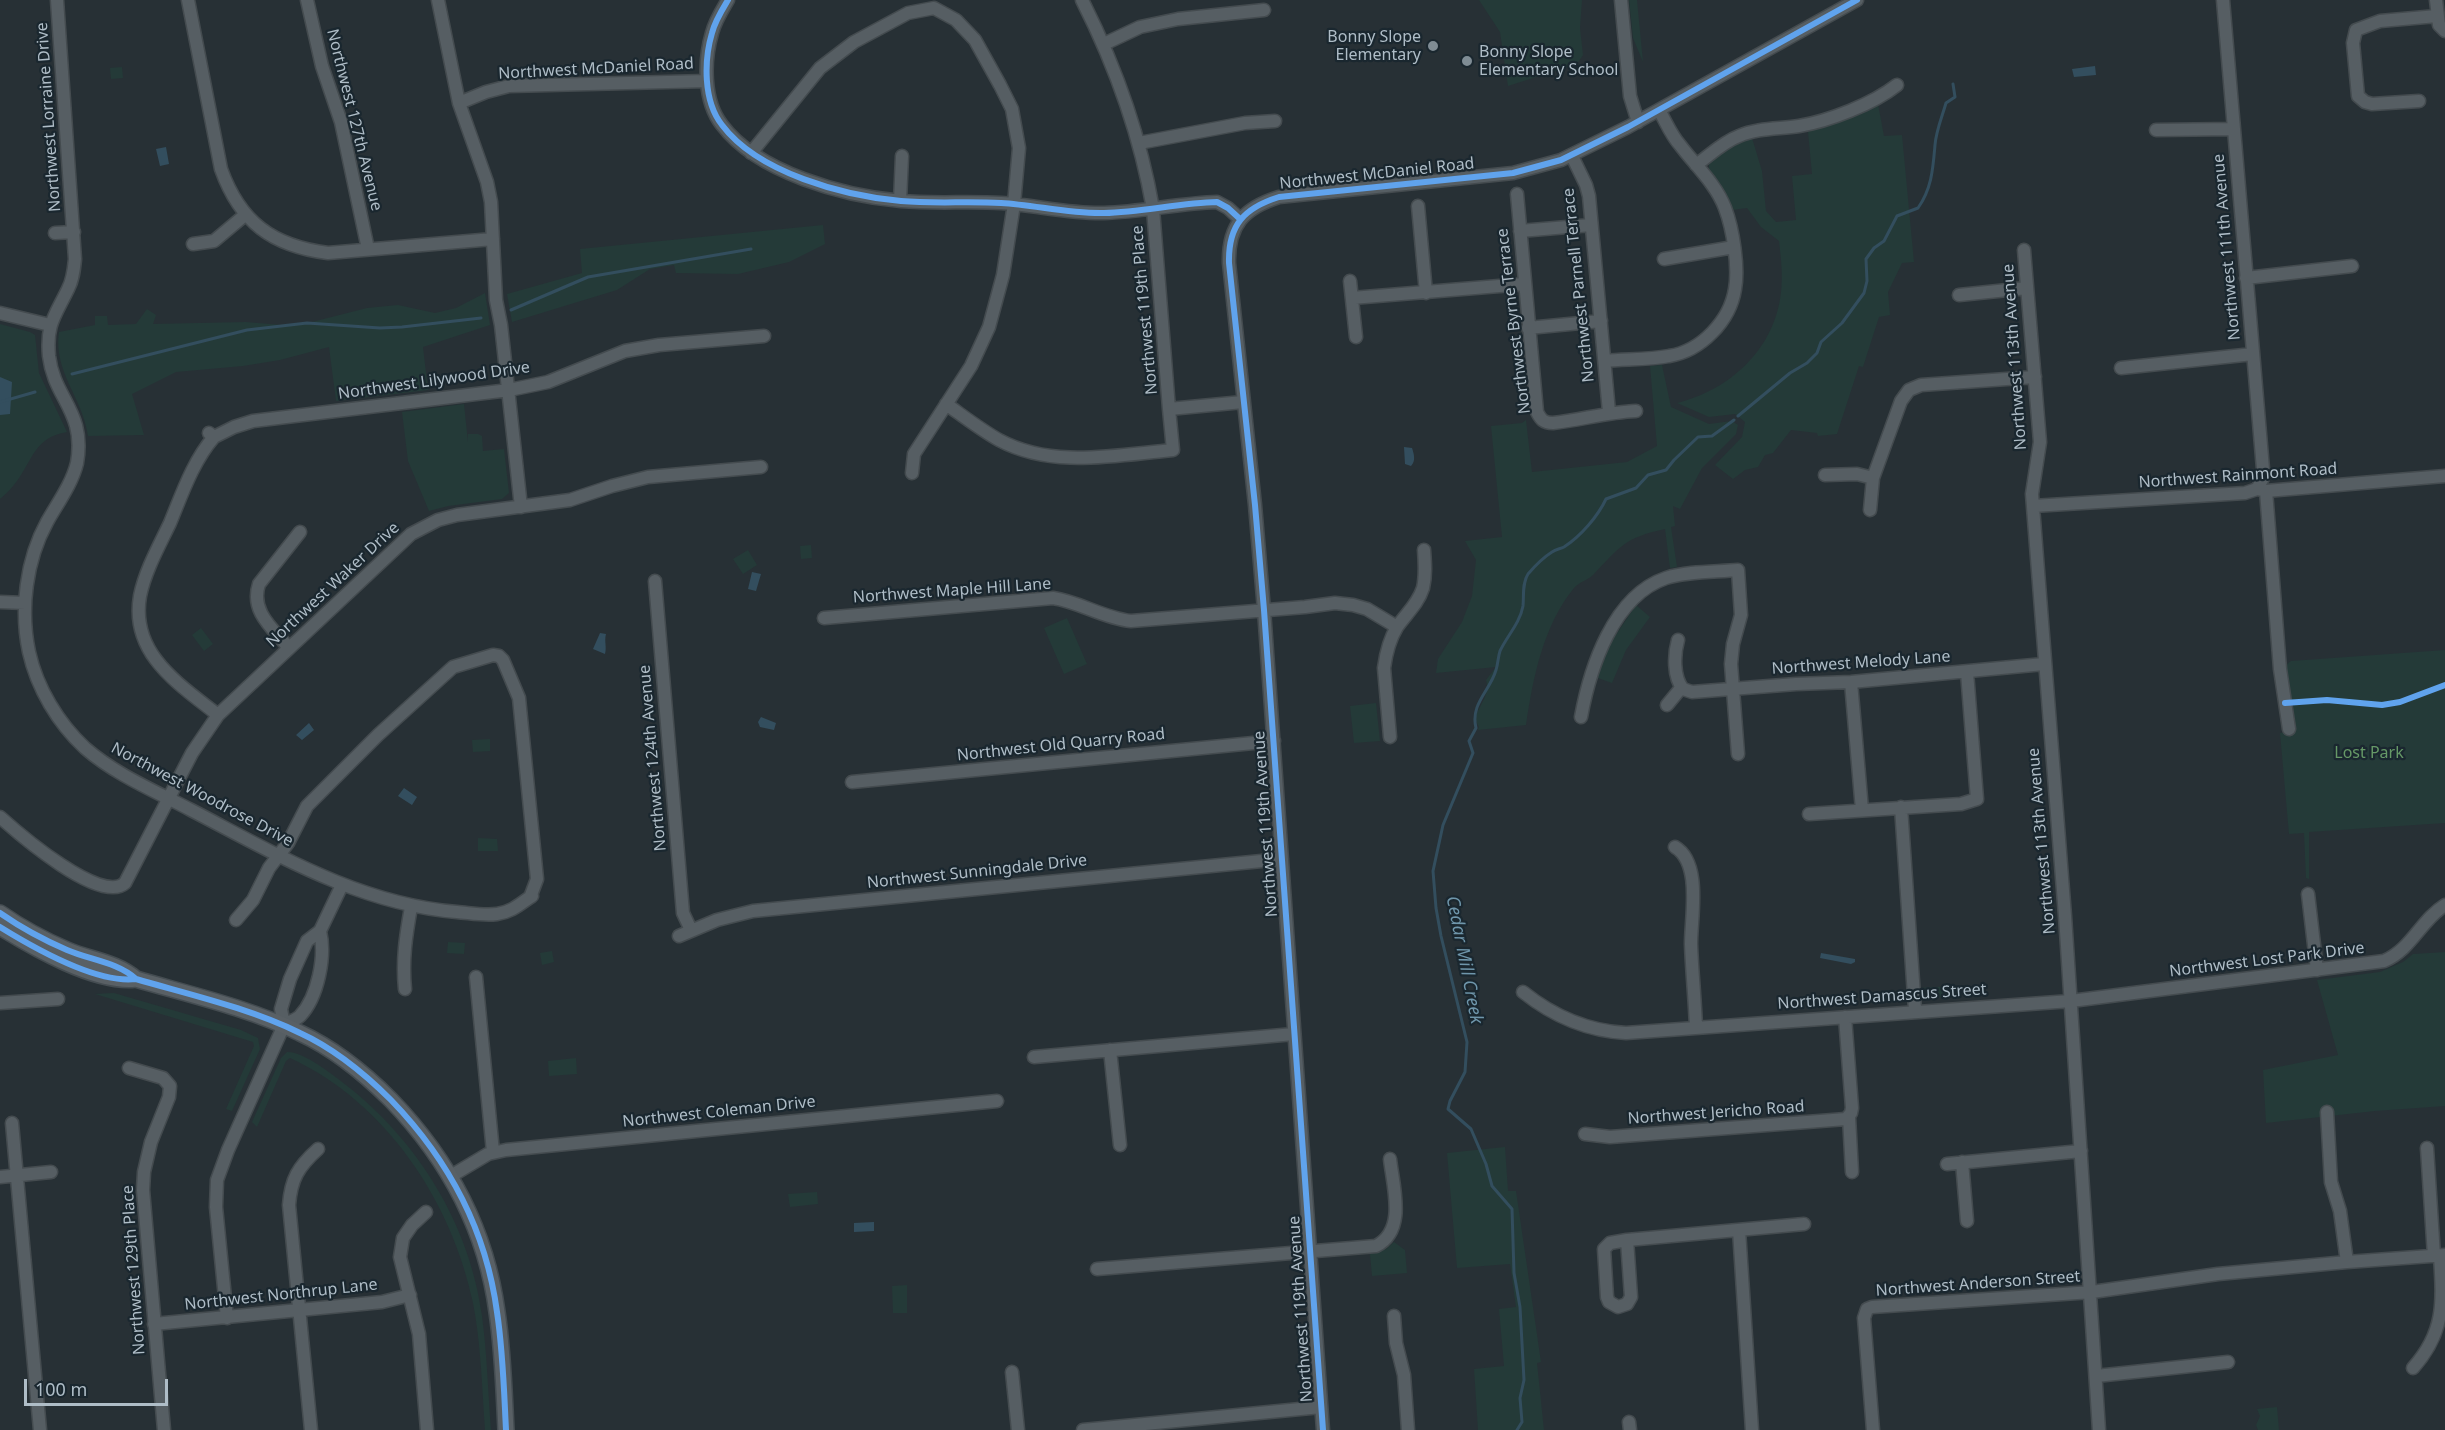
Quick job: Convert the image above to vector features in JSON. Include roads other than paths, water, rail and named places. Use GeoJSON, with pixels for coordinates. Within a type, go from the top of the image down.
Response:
{"type":"FeatureCollection","features":[{"type":"Feature","properties":{"kind":"main road"},"geometry":{"type":"LineString","coordinates":[[0,913],[48,942],[92,960],[124,969],[136,979],[284,1025],[316,1041],[369,1078],[410,1120],[451,1176],[478,1233],[492,1283],[499,1327],[506,1430]]}},
{"type":"Feature","properties":{"kind":"main road"},"geometry":{"type":"LineString","coordinates":[[0,927],[64,962],[122,981],[136,979]]}},
{"type":"Feature","properties":{"kind":"street","name":"Northwest Lorraine Drive"},"geometry":{"type":"LineString","coordinates":[[50,325],[72,279],[75,259],[57,0]]}},
{"type":"Feature","properties":{"kind":"street"},"geometry":{"type":"LineString","coordinates":[[188,0],[221,169],[230,192],[245,215],[282,242],[307,250],[328,253],[493,239]]}},
{"type":"Feature","properties":{"kind":"street","name":"Northwest 127th Avenue"},"geometry":{"type":"LineString","coordinates":[[307,0],[322,66],[340,122],[368,249]]}},
{"type":"Feature","properties":{"kind":"street"},"geometry":{"type":"LineString","coordinates":[[438,0],[459,103],[487,182],[491,202],[496,300],[521,507]]}},
{"type":"Feature","properties":{"kind":"street"},"geometry":{"type":"LineString","coordinates":[[707,81],[708,52],[712,32],[728,0]]}},
{"type":"Feature","properties":{"kind":"street","name":"Northwest 119th Place"},"geometry":{"type":"LineString","coordinates":[[945,404],[1000,440],[1026,451],[1059,458],[1090,458],[1173,450],[1153,209],[1131,113],[1104,44],[1082,0]]}},
{"type":"Feature","properties":{"kind":"street"},"geometry":{"type":"LineString","coordinates":[[1621,0],[1630,96],[1638,122]]}},
{"type":"Feature","properties":{"kind":"street","name":"Northwest McDaniel Road"},"geometry":{"type":"LineString","coordinates":[[459,103],[486,92],[509,87],[707,81],[711,103],[721,124],[752,153],[778,167],[823,185],[870,197],[900,201],[1014,204],[1086,213],[1217,202],[1240,219],[1255,207],[1280,197],[1513,173],[1530,170],[1572,156],[1638,122],[1857,0]]}},
{"type":"Feature","properties":{"kind":"street","name":"Northwest 111th Avenue"},"geometry":{"type":"LineString","coordinates":[[2223,0],[2263,469],[2262,490],[2280,669],[2289,729]]}},
{"type":"Feature","properties":{"kind":"street"},"geometry":{"type":"LineString","coordinates":[[2436,0],[2439,26],[2445,31]]}},
{"type":"Feature","properties":{"kind":"street"},"geometry":{"type":"LineString","coordinates":[[752,153],[820,68],[854,42],[895,20],[908,14],[934,8],[956,20],[975,40],[1011,109],[1019,148],[1014,204],[1003,275],[989,327],[971,366],[914,454],[912,473]]}},
{"type":"Feature","properties":{"kind":"street"},"geometry":{"type":"LineString","coordinates":[[1104,44],[1140,27],[1178,19],[1264,10]]}},
{"type":"Feature","properties":{"kind":"street"},"geometry":{"type":"LineString","coordinates":[[2419,101],[2372,104],[2358,96],[2352,39],[2356,30],[2380,21],[2438,16]]}},
{"type":"Feature","properties":{"kind":"street"},"geometry":{"type":"LineString","coordinates":[[1696,165],[1738,136],[1818,122],[1880,98],[1897,85]]}},
{"type":"Feature","properties":{"kind":"street"},"geometry":{"type":"LineString","coordinates":[[1605,361],[1669,356],[1692,348],[1704,340],[1723,318],[1735,291],[1737,277],[1734,247],[1725,208],[1717,192],[1677,142],[1659,110]]}},
{"type":"Feature","properties":{"kind":"street"},"geometry":{"type":"LineString","coordinates":[[1139,143],[1245,123],[1275,121]]}},
{"type":"Feature","properties":{"kind":"street"},"geometry":{"type":"LineString","coordinates":[[2156,130],[2233,129]]}},
{"type":"Feature","properties":{"kind":"street"},"geometry":{"type":"LineString","coordinates":[[900,201],[902,156]]}},
{"type":"Feature","properties":{"kind":"street","name":"Northwest Parnell Terrace"},"geometry":{"type":"LineString","coordinates":[[1572,156],[1586,185],[1610,412]]}},
{"type":"Feature","properties":{"kind":"street","name":"Northwest Byrne Terrace"},"geometry":{"type":"LineString","coordinates":[[1516,194],[1537,412],[1542,420],[1553,423],[1591,419],[1610,412],[1636,411]]}},
{"type":"Feature","properties":{"kind":"street"},"geometry":{"type":"LineString","coordinates":[[1418,206],[1426,293]]}},
{"type":"Feature","properties":{"kind":"street"},"geometry":{"type":"LineString","coordinates":[[193,244],[214,240],[245,215]]}},
{"type":"Feature","properties":{"kind":"street","name":"Northwest 119th Avenue"},"geometry":{"type":"LineString","coordinates":[[1240,219],[1230,241],[1229,263],[1264,610],[1323,1430]]}},
{"type":"Feature","properties":{"kind":"street"},"geometry":{"type":"LineString","coordinates":[[1520,231],[1591,225]]}},
{"type":"Feature","properties":{"kind":"street","name":"Northwest Lorraine Drive"},"geometry":{"type":"LineString","coordinates":[[55,233],[74,232]]}},
{"type":"Feature","properties":{"kind":"street"},"geometry":{"type":"LineString","coordinates":[[1664,259],[1734,247]]}},
{"type":"Feature","properties":{"kind":"street","name":"Northwest 113th Avenue"},"geometry":{"type":"LineString","coordinates":[[2024,250],[2040,442],[2032,484],[2033,506],[2092,1292],[2099,1430]]}},
{"type":"Feature","properties":{"kind":"street"},"geometry":{"type":"LineString","coordinates":[[2246,278],[2352,266]]}},
{"type":"Feature","properties":{"kind":"street"},"geometry":{"type":"LineString","coordinates":[[1350,281],[1356,337]]}},
{"type":"Feature","properties":{"kind":"street"},"geometry":{"type":"LineString","coordinates":[[1352,298],[1524,284]]}},
{"type":"Feature","properties":{"kind":"street"},"geometry":{"type":"LineString","coordinates":[[1959,295],[2027,288]]}},
{"type":"Feature","properties":{"kind":"street"},"geometry":{"type":"LineString","coordinates":[[0,313],[50,325]]}},
{"type":"Feature","properties":{"kind":"street"},"geometry":{"type":"LineString","coordinates":[[1528,328],[1601,321]]}},
{"type":"Feature","properties":{"kind":"street","name":"Northwest Woodrose Drive"},"geometry":{"type":"LineString","coordinates":[[50,325],[49,356],[52,370],[76,423],[78,452],[71,480],[45,525],[34,550],[25,603],[29,652],[45,696],[63,724],[86,748],[111,767],[168,798],[278,855],[342,885],[411,907],[495,914],[521,905],[531,896],[537,879],[519,698],[515,683],[499,656],[493,655],[462,663],[445,673],[378,735],[307,806],[288,843],[278,855]]}},
{"type":"Feature","properties":{"kind":"street","name":"Northwest Lilywood Drive"},"geometry":{"type":"LineString","coordinates":[[218,715],[156,663],[146,648],[140,630],[138,613],[144,580],[195,464],[212,435],[243,424],[264,420],[508,390],[548,382],[625,351],[659,345],[764,336]]}},
{"type":"Feature","properties":{"kind":"street"},"geometry":{"type":"LineString","coordinates":[[2121,368],[2253,354]]}},
{"type":"Feature","properties":{"kind":"street"},"geometry":{"type":"LineString","coordinates":[[1870,510],[1873,478],[1904,394],[1914,386],[2035,377]]}},
{"type":"Feature","properties":{"kind":"street"},"geometry":{"type":"LineString","coordinates":[[1169,409],[1244,402]]}},
{"type":"Feature","properties":{"kind":"street","name":"Northwest Waker Drive"},"geometry":{"type":"LineString","coordinates":[[0,817],[29,844],[64,867],[108,888],[115,889],[125,883],[192,753],[218,715],[411,534],[438,520],[457,515],[570,500],[648,477],[761,467]]}},
{"type":"Feature","properties":{"kind":"street"},"geometry":{"type":"LineString","coordinates":[[1825,475],[1857,474],[1873,478]]}},
{"type":"Feature","properties":{"kind":"street","name":"Northwest Rainmont Road"},"geometry":{"type":"LineString","coordinates":[[2033,506],[2245,493],[2445,476]]}},
{"type":"Feature","properties":{"kind":"street"},"geometry":{"type":"LineString","coordinates":[[289,648],[257,609],[256,592],[259,584],[300,532]]}},
{"type":"Feature","properties":{"kind":"street"},"geometry":{"type":"LineString","coordinates":[[1390,737],[1384,668],[1387,649],[1397,627],[1413,609],[1423,588],[1424,550]]}},
{"type":"Feature","properties":{"kind":"street"},"geometry":{"type":"LineString","coordinates":[[1581,717],[1596,660],[1612,628],[1640,593],[1661,580],[1676,575],[1738,570],[1741,606],[1731,658],[1738,754]]}},
{"type":"Feature","properties":{"kind":"street","name":"Northwest 124th Avenue"},"geometry":{"type":"LineString","coordinates":[[655,581],[683,912],[692,930]]}},
{"type":"Feature","properties":{"kind":"street","name":"Northwest Maple Hill Lane"},"geometry":{"type":"LineString","coordinates":[[824,618],[1053,598],[1066,600],[1114,619],[1131,621],[1342,603],[1367,609],[1397,627]]}},
{"type":"Feature","properties":{"kind":"street"},"geometry":{"type":"LineString","coordinates":[[0,602],[25,603]]}},
{"type":"Feature","properties":{"kind":"street"},"geometry":{"type":"LineString","coordinates":[[1667,705],[1681,688],[1677,679],[1675,654],[1678,640]]}},
{"type":"Feature","properties":{"kind":"street","name":"Northwest Melody Lane"},"geometry":{"type":"LineString","coordinates":[[1681,688],[1692,692],[1851,682],[2044,664]]}},
{"type":"Feature","properties":{"kind":"street"},"geometry":{"type":"LineString","coordinates":[[1809,814],[1969,803],[1977,799],[1967,672]]}},
{"type":"Feature","properties":{"kind":"street"},"geometry":{"type":"LineString","coordinates":[[1851,682],[1862,810]]}},
{"type":"Feature","properties":{"kind":"street","name":"Northwest Old Quarry Road"},"geometry":{"type":"LineString","coordinates":[[852,782],[1274,741]]}},
{"type":"Feature","properties":{"kind":"street"},"geometry":{"type":"LineString","coordinates":[[1900,807],[1915,1010]]}},
{"type":"Feature","properties":{"kind":"street"},"geometry":{"type":"LineString","coordinates":[[1675,847],[1685,857],[1691,880],[1694,910],[1691,944],[1696,1028]]}},
{"type":"Feature","properties":{"kind":"street"},"geometry":{"type":"LineString","coordinates":[[236,920],[253,900],[278,855]]}},
{"type":"Feature","properties":{"kind":"street","name":"Northwest Sunningdale Drive"},"geometry":{"type":"LineString","coordinates":[[679,936],[717,920],[753,911],[1282,859]]}},
{"type":"Feature","properties":{"kind":"street"},"geometry":{"type":"LineString","coordinates":[[227,1318],[216,1207],[217,1180],[228,1150],[284,1025],[281,1009],[290,979],[307,941],[320,932],[342,885]]}},
{"type":"Feature","properties":{"kind":"street"},"geometry":{"type":"LineString","coordinates":[[2308,894],[2317,970]]}},
{"type":"Feature","properties":{"kind":"street","name":"Northwest Lost Park Drive"},"geometry":{"type":"LineString","coordinates":[[2071,1000],[2367,965],[2391,958],[2401,952],[2433,915],[2445,905]]}},
{"type":"Feature","properties":{"kind":"street"},"geometry":{"type":"LineString","coordinates":[[405,989],[402,966],[411,907]]}},
{"type":"Feature","properties":{"kind":"street"},"geometry":{"type":"LineString","coordinates":[[284,1025],[299,1016],[314,991],[324,947],[320,932]]}},
{"type":"Feature","properties":{"kind":"street"},"geometry":{"type":"LineString","coordinates":[[476,977],[493,1152]]}},
{"type":"Feature","properties":{"kind":"street","name":"Northwest Damascus Street"},"geometry":{"type":"LineString","coordinates":[[1523,992],[1561,1017],[1626,1034],[1915,1010],[2071,1000]]}},
{"type":"Feature","properties":{"kind":"street"},"geometry":{"type":"LineString","coordinates":[[0,1004],[58,999]]}},
{"type":"Feature","properties":{"kind":"street"},"geometry":{"type":"LineString","coordinates":[[1845,1017],[1852,1108],[1849,1117],[1852,1172]]}},
{"type":"Feature","properties":{"kind":"street"},"geometry":{"type":"LineString","coordinates":[[1034,1057],[1294,1034]]}},
{"type":"Feature","properties":{"kind":"street"},"geometry":{"type":"LineString","coordinates":[[1110,1050],[1120,1145]]}},
{"type":"Feature","properties":{"kind":"street","name":"Northwest 129th Place"},"geometry":{"type":"LineString","coordinates":[[129,1068],[164,1078],[170,1086],[170,1092],[151,1142],[144,1172],[143,1208],[164,1430]]}},
{"type":"Feature","properties":{"kind":"street","name":"Northwest Coleman Drive"},"geometry":{"type":"LineString","coordinates":[[451,1176],[493,1152],[997,1101]]}},
{"type":"Feature","properties":{"kind":"street"},"geometry":{"type":"LineString","coordinates":[[2327,1112],[2331,1182],[2340,1211],[2347,1262]]}},
{"type":"Feature","properties":{"kind":"street","name":"Northwest Jericho Road"},"geometry":{"type":"LineString","coordinates":[[1585,1134],[1610,1137],[1841,1120],[1849,1117]]}},
{"type":"Feature","properties":{"kind":"street"},"geometry":{"type":"LineString","coordinates":[[12,1123],[40,1430]]}},
{"type":"Feature","properties":{"kind":"street"},"geometry":{"type":"LineString","coordinates":[[2413,1368],[2427,1354],[2437,1335],[2442,1308],[2440,1256],[2427,1148]]}},
{"type":"Feature","properties":{"kind":"street"},"geometry":{"type":"LineString","coordinates":[[310,1430],[289,1206],[290,1186],[302,1163],[318,1149]]}},
{"type":"Feature","properties":{"kind":"street"},"geometry":{"type":"LineString","coordinates":[[1947,1164],[2081,1151]]}},
{"type":"Feature","properties":{"kind":"street"},"geometry":{"type":"LineString","coordinates":[[1097,1269],[1310,1250],[1370,1247],[1388,1238],[1395,1224],[1390,1159]]}},
{"type":"Feature","properties":{"kind":"street"},"geometry":{"type":"LineString","coordinates":[[1962,1162],[1967,1221]]}},
{"type":"Feature","properties":{"kind":"street"},"geometry":{"type":"LineString","coordinates":[[0,1177],[51,1172]]}},
{"type":"Feature","properties":{"kind":"street"},"geometry":{"type":"LineString","coordinates":[[426,1212],[412,1225],[403,1238],[400,1257],[418,1334],[427,1430]]}},
{"type":"Feature","properties":{"kind":"street"},"geometry":{"type":"LineString","coordinates":[[1626,1240],[1631,1297],[1623,1306],[1613,1305],[1607,1297],[1604,1249],[1610,1243],[1626,1240],[1804,1224]]}},
{"type":"Feature","properties":{"kind":"street"},"geometry":{"type":"LineString","coordinates":[[1739,1230],[1752,1430]]}},
{"type":"Feature","properties":{"kind":"street"},"geometry":{"type":"LineString","coordinates":[[2092,1292],[2189,1277],[2440,1256]]}},
{"type":"Feature","properties":{"kind":"street","name":"Northwest Anderson Street"},"geometry":{"type":"LineString","coordinates":[[1873,1430],[1864,1318],[1866,1309],[2092,1292]]}},
{"type":"Feature","properties":{"kind":"street","name":"Northwest Northrup Lane"},"geometry":{"type":"LineString","coordinates":[[154,1324],[382,1302],[410,1295]]}},
{"type":"Feature","properties":{"kind":"street"},"geometry":{"type":"LineString","coordinates":[[1394,1316],[1396,1343],[1406,1386],[1408,1430]]}},
{"type":"Feature","properties":{"kind":"street"},"geometry":{"type":"LineString","coordinates":[[2096,1376],[2228,1362]]}},
{"type":"Feature","properties":{"kind":"street"},"geometry":{"type":"LineString","coordinates":[[1012,1372],[1018,1430]]}},
{"type":"Feature","properties":{"kind":"street"},"geometry":{"type":"LineString","coordinates":[[1083,1430],[1321,1407]]}},
{"type":"Feature","properties":{"kind":"water"},"geometry":{"type":"Polygon","coordinates":[[[2095,66],[2096,75],[2074,77],[2072,69],[2095,66]]]}},
{"type":"Feature","properties":{"kind":"water"},"geometry":{"type":"Polygon","coordinates":[[[166,147],[169,164],[160,166],[156,149],[166,147]]]}},
{"type":"Feature","properties":{"kind":"water"},"geometry":{"type":"Polygon","coordinates":[[[0,377],[12,382],[10,414],[0,415],[0,377]]]}},
{"type":"Feature","properties":{"kind":"water"},"geometry":{"type":"Polygon","coordinates":[[[1404,447],[1412,448],[1414,460],[1411,466],[1405,464],[1404,447]]]}},
{"type":"Feature","properties":{"kind":"water"},"geometry":{"type":"Polygon","coordinates":[[[752,572],[761,574],[756,591],[748,589],[752,572]]]}},
{"type":"Feature","properties":{"kind":"water"},"geometry":{"type":"Polygon","coordinates":[[[600,633],[606,634],[605,654],[593,649],[600,633]]]}},
{"type":"Feature","properties":{"kind":"water"},"geometry":{"type":"Polygon","coordinates":[[[761,717],[776,723],[774,730],[760,727],[758,722],[761,717]]]}},
{"type":"Feature","properties":{"kind":"water"},"geometry":{"type":"Polygon","coordinates":[[[309,723],[314,730],[302,740],[296,735],[309,723]]]}},
{"type":"Feature","properties":{"kind":"water"},"geometry":{"type":"Polygon","coordinates":[[[404,788],[417,797],[412,805],[398,796],[404,788]]]}},
{"type":"Feature","properties":{"kind":"water"},"geometry":{"type":"Polygon","coordinates":[[[1821,953],[1855,959],[1855,962],[1851,964],[1820,958],[1821,953]]]}},
{"type":"Feature","properties":{"kind":"water"},"geometry":{"type":"Polygon","coordinates":[[[874,1222],[874,1231],[854,1232],[854,1223],[874,1222]]]}},
{"type":"Feature","properties":{"kind":"waterway","name":"Cedar Mill Creek"},"geometry":{"type":"LineString","coordinates":[[1738,416],[1790,373],[1807,363],[1817,353],[1821,342],[1842,323],[1864,293],[1867,281],[1866,259],[1874,248],[1884,241],[1897,216],[1918,208],[1926,193],[1931,178],[1939,124],[1946,103],[1955,97],[1953,84]]}},
{"type":"Feature","properties":{"kind":"waterway"},"geometry":{"type":"LineString","coordinates":[[511,310],[588,277],[751,249]]}},
{"type":"Feature","properties":{"kind":"waterway"},"geometry":{"type":"LineString","coordinates":[[72,374],[247,330],[307,323],[380,328],[402,327],[481,318]]}},
{"type":"Feature","properties":{"kind":"waterway"},"geometry":{"type":"LineString","coordinates":[[0,402],[35,392]]}},
{"type":"Feature","properties":{"kind":"waterway","name":"Cedar Mill Creek"},"geometry":{"type":"LineString","coordinates":[[1517,1430],[1522,1422],[1520,1398],[1524,1380],[1520,1307],[1514,1273],[1512,1209],[1492,1186],[1486,1164],[1471,1129],[1448,1109],[1465,1072],[1467,1042],[1441,936],[1433,871],[1443,825],[1473,753],[1469,741],[1476,728],[1478,705],[1493,678],[1500,651],[1521,612],[1524,585],[1528,574],[1546,557],[1564,547],[1583,531],[1606,499],[1636,488],[1648,475],[1666,470],[1698,437],[1712,436],[1734,420]]}},
{"type":"Feature","properties":{"kind":"place","name":"Bonny Slope Elementary"},"geometry":{"type":"Point","coordinates":[1433,46]}},
{"type":"Feature","properties":{"kind":"place","name":"Bonny Slope Elementary School"},"geometry":{"type":"Point","coordinates":[1467,61]}},
{"type":"Feature","properties":{"kind":"park label","name":"Lost Park"},"geometry":{"type":"Point","coordinates":[2369,753]}}]}
